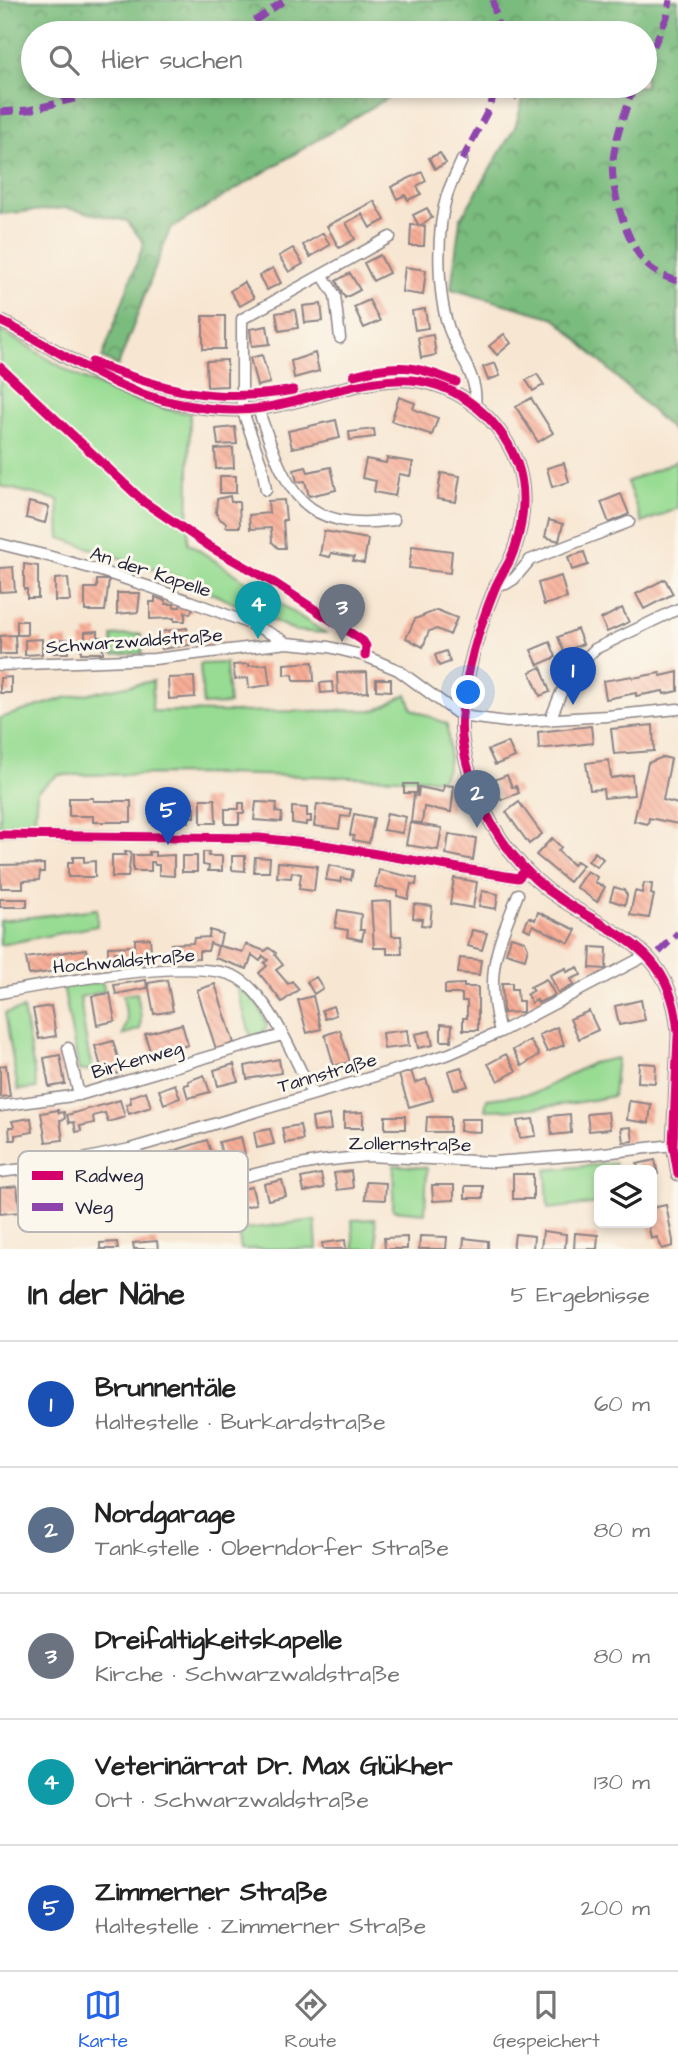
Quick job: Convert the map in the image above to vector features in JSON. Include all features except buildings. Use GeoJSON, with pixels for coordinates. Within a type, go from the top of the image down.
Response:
{"type":"FeatureCollection","features":[{"type":"Feature","properties":{"kind":"street"},"geometry":{"type":"LineString","coordinates":[[462,160],[447,197],[441,226],[440,288],[449,329],[477,393],[475,405]]}},
{"type":"Feature","properties":{"kind":"street"},"geometry":{"type":"LineString","coordinates":[[266,490],[262,466],[242,409],[242,319],[390,237]]}},
{"type":"Feature","properties":{"kind":"street"},"geometry":{"type":"LineString","coordinates":[[323,276],[335,295],[340,338]]}},
{"type":"Feature","properties":{"kind":"street"},"geometry":{"type":"LineString","coordinates":[[0,321],[30,335],[120,387],[181,404],[258,409],[374,382],[400,379],[448,390],[475,405],[494,422],[511,449],[521,479],[523,505],[520,530],[511,558],[496,585],[481,625],[461,716],[466,757],[476,791],[492,826],[526,870],[560,899],[624,937],[647,955],[668,986],[676,1010],[678,1035],[673,1145],[678,1174]]}},
{"type":"Feature","properties":{"kind":"street"},"geometry":{"type":"LineString","coordinates":[[258,409],[279,468],[303,504],[321,516],[345,521],[371,523],[394,520]]}},
{"type":"Feature","properties":{"kind":"street"},"geometry":{"type":"LineString","coordinates":[[496,585],[506,584],[514,579],[530,559],[629,522]]}},
{"type":"Feature","properties":{"kind":"street","name":"An der Kapelle"},"geometry":{"type":"LineString","coordinates":[[0,544],[159,590],[265,629],[287,643]]}},
{"type":"Feature","properties":{"kind":"street"},"geometry":{"type":"LineString","coordinates":[[550,720],[561,693],[581,663],[595,649],[678,609]]}},
{"type":"Feature","properties":{"kind":"street","name":"Schwarzwaldstraße"},"geometry":{"type":"LineString","coordinates":[[0,665],[154,659],[287,643],[329,647],[365,656],[398,670],[461,716]]}},
{"type":"Feature","properties":{"kind":"street"},"geometry":{"type":"LineString","coordinates":[[461,716],[507,722],[678,709]]}},
{"type":"Feature","properties":{"kind":"street"},"geometry":{"type":"LineString","coordinates":[[0,835],[259,838],[317,844],[518,878],[526,870]]}},
{"type":"Feature","properties":{"kind":"street"},"geometry":{"type":"LineString","coordinates":[[500,1032],[492,1003],[494,960],[518,894]]}},
{"type":"Feature","properties":{"kind":"street","name":"Tannstraße"},"geometry":{"type":"LineString","coordinates":[[121,1151],[449,1054],[500,1032],[647,955]]}},
{"type":"Feature","properties":{"kind":"street","name":"Hochwaldstraße"},"geometry":{"type":"LineString","coordinates":[[0,993],[107,975],[188,970],[216,971],[238,978],[261,999],[312,1094]]}},
{"type":"Feature","properties":{"kind":"street","name":"Birkenweg"},"geometry":{"type":"LineString","coordinates":[[0,1105],[79,1095],[282,1035]]}},
{"type":"Feature","properties":{"kind":"street"},"geometry":{"type":"LineString","coordinates":[[68,1048],[79,1095]]}},
{"type":"Feature","properties":{"kind":"street","name":"Zollernstraße"},"geometry":{"type":"LineString","coordinates":[[248,1176],[322,1161],[367,1156],[494,1162],[673,1145]]}},
{"type":"Feature","properties":{"kind":"street","name":"Tannstraße"},"geometry":{"type":"LineString","coordinates":[[0,1172],[18,1170]]}},
{"type":"Feature","properties":{"kind":"green space"},"geometry":{"type":"Polygon","coordinates":[[[0,0],[678,0],[678,436],[555,318],[451,289],[460,220],[515,127],[523,98],[657,98],[657,21],[21,21],[21,98],[387,98],[170,229],[118,366],[102,358],[144,243],[127,221],[66,208],[0,214],[0,0]]]}},
{"type":"Feature","properties":{"kind":"green space"},"geometry":{"type":"Polygon","coordinates":[[[0,331],[75,374],[123,396],[190,413],[188,543],[325,633],[296,631],[171,575],[60,538],[58,500],[0,486],[0,331]]]}},
{"type":"Feature","properties":{"kind":"green space"},"geometry":{"type":"Polygon","coordinates":[[[676,461],[678,508],[642,523],[627,482],[676,461]]]}},
{"type":"Feature","properties":{"kind":"green space"},"geometry":{"type":"Polygon","coordinates":[[[141,634],[142,653],[113,655],[112,636],[141,634]]]}},
{"type":"Feature","properties":{"kind":"green space"},"geometry":{"type":"Polygon","coordinates":[[[226,663],[229,704],[203,705],[200,664],[226,663]]]}},
{"type":"Feature","properties":{"kind":"green space"},"geometry":{"type":"Polygon","coordinates":[[[153,681],[152,711],[377,710],[407,694],[412,709],[447,724],[449,761],[440,779],[218,774],[58,775],[37,791],[34,828],[0,828],[0,718],[65,698],[153,681]]]}},
{"type":"Feature","properties":{"kind":"green space"},"geometry":{"type":"Polygon","coordinates":[[[97,909],[97,926],[0,945],[0,921],[97,909]]]}},
{"type":"Feature","properties":{"kind":"green space"},"geometry":{"type":"Polygon","coordinates":[[[102,982],[105,991],[80,997],[86,1043],[93,1070],[79,1071],[63,986],[102,982]]]}},
{"type":"Feature","properties":{"kind":"green space"},"geometry":{"type":"Polygon","coordinates":[[[236,985],[251,998],[261,1012],[267,1025],[263,1033],[251,1037],[236,985]]]}},
{"type":"Feature","properties":{"kind":"green space"},"geometry":{"type":"Polygon","coordinates":[[[137,993],[140,1029],[123,1035],[127,1020],[123,995],[137,993]]]}},
{"type":"Feature","properties":{"kind":"green space"},"geometry":{"type":"Polygon","coordinates":[[[23,1009],[37,1088],[18,1090],[5,1013],[23,1009]]]}},
{"type":"Feature","properties":{"kind":"green space"},"geometry":{"type":"Polygon","coordinates":[[[617,1058],[613,1096],[549,1106],[485,1110],[487,1099],[535,1093],[592,1063],[617,1058]]]}},
{"type":"Feature","properties":{"kind":"green space"},"geometry":{"type":"Polygon","coordinates":[[[394,1165],[427,1168],[425,1213],[393,1210],[394,1165]]]}},
{"type":"Feature","properties":{"kind":"green space"},"geometry":{"type":"Polygon","coordinates":[[[594,1165],[594,1204],[548,1209],[546,1170],[594,1165]]]}},
{"type":"Feature","properties":{"kind":"green space"},"geometry":{"type":"Polygon","coordinates":[[[375,1219],[378,1249],[354,1249],[352,1220],[375,1219]]]}},
{"type":"Feature","properties":{"kind":"green space"},"geometry":{"type":"Polygon","coordinates":[[[315,1220],[317,1249],[241,1249],[238,1232],[248,1232],[248,1229],[315,1220]]]}},
{"type":"Feature","properties":{"kind":"marked path"},"geometry":{"type":"LineString","coordinates":[[254,21],[285,0]]}},
{"type":"Feature","properties":{"kind":"marked path"},"geometry":{"type":"LineString","coordinates":[[493,0],[497,21]]}},
{"type":"Feature","properties":{"kind":"marked path"},"geometry":{"type":"LineString","coordinates":[[657,39],[667,17],[670,0]]}},
{"type":"Feature","properties":{"kind":"marked path"},"geometry":{"type":"LineString","coordinates":[[0,112],[29,110],[78,98]]}},
{"type":"Feature","properties":{"kind":"marked path"},"geometry":{"type":"LineString","coordinates":[[462,160],[492,98]]}},
{"type":"Feature","properties":{"kind":"marked path"},"geometry":{"type":"LineString","coordinates":[[630,98],[614,150],[612,171],[617,199],[638,254],[652,269],[678,281]]}},
{"type":"Feature","properties":{"kind":"marked path"},"geometry":{"type":"LineString","coordinates":[[659,952],[678,933]]}},
{"type":"Feature","properties":{"kind":"cycle path"},"geometry":{"type":"LineString","coordinates":[[0,321],[109,380],[132,390],[181,404],[221,409],[252,409],[362,384],[396,380],[435,385],[453,392],[485,414],[509,445],[517,463],[523,499],[521,524],[514,549],[489,603],[467,682],[462,735],[470,775],[492,824],[523,867],[562,900],[623,937],[654,965],[666,983],[674,1005],[678,1033]]}},
{"type":"Feature","properties":{"kind":"cycle path"},"geometry":{"type":"LineString","coordinates":[[92,362],[143,381],[191,392],[239,396],[293,390]]}},
{"type":"Feature","properties":{"kind":"cycle path"},"geometry":{"type":"LineString","coordinates":[[0,367],[144,502],[212,548],[276,584],[363,641],[366,646],[365,656]]}},
{"type":"Feature","properties":{"kind":"cycle path"},"geometry":{"type":"LineString","coordinates":[[354,375],[394,367],[417,369],[456,382]]}},
{"type":"Feature","properties":{"kind":"cycle path"},"geometry":{"type":"LineString","coordinates":[[0,835],[259,838],[324,845],[518,878],[526,870]]}},
{"type":"Feature","properties":{"kind":"cycle path"},"geometry":{"type":"LineString","coordinates":[[678,1036],[673,1145],[678,1174]]}},
{"type":"Feature","properties":{"kind":"place","name":"Veterinärrat Dr. Max Glükher"},"geometry":{"type":"Point","coordinates":[258,639]}},
{"type":"Feature","properties":{"kind":"place","name":"Dreifaltigkeitskapelle"},"geometry":{"type":"Point","coordinates":[342,642]}},
{"type":"Feature","properties":{"kind":"place","name":"Brunnentäle"},"geometry":{"type":"Point","coordinates":[573,705]}},
{"type":"Feature","properties":{"kind":"place","name":"Nordgarage"},"geometry":{"type":"Point","coordinates":[477,828]}},
{"type":"Feature","properties":{"kind":"place","name":"Zimmerner Straße"},"geometry":{"type":"Point","coordinates":[168,845]}}]}
